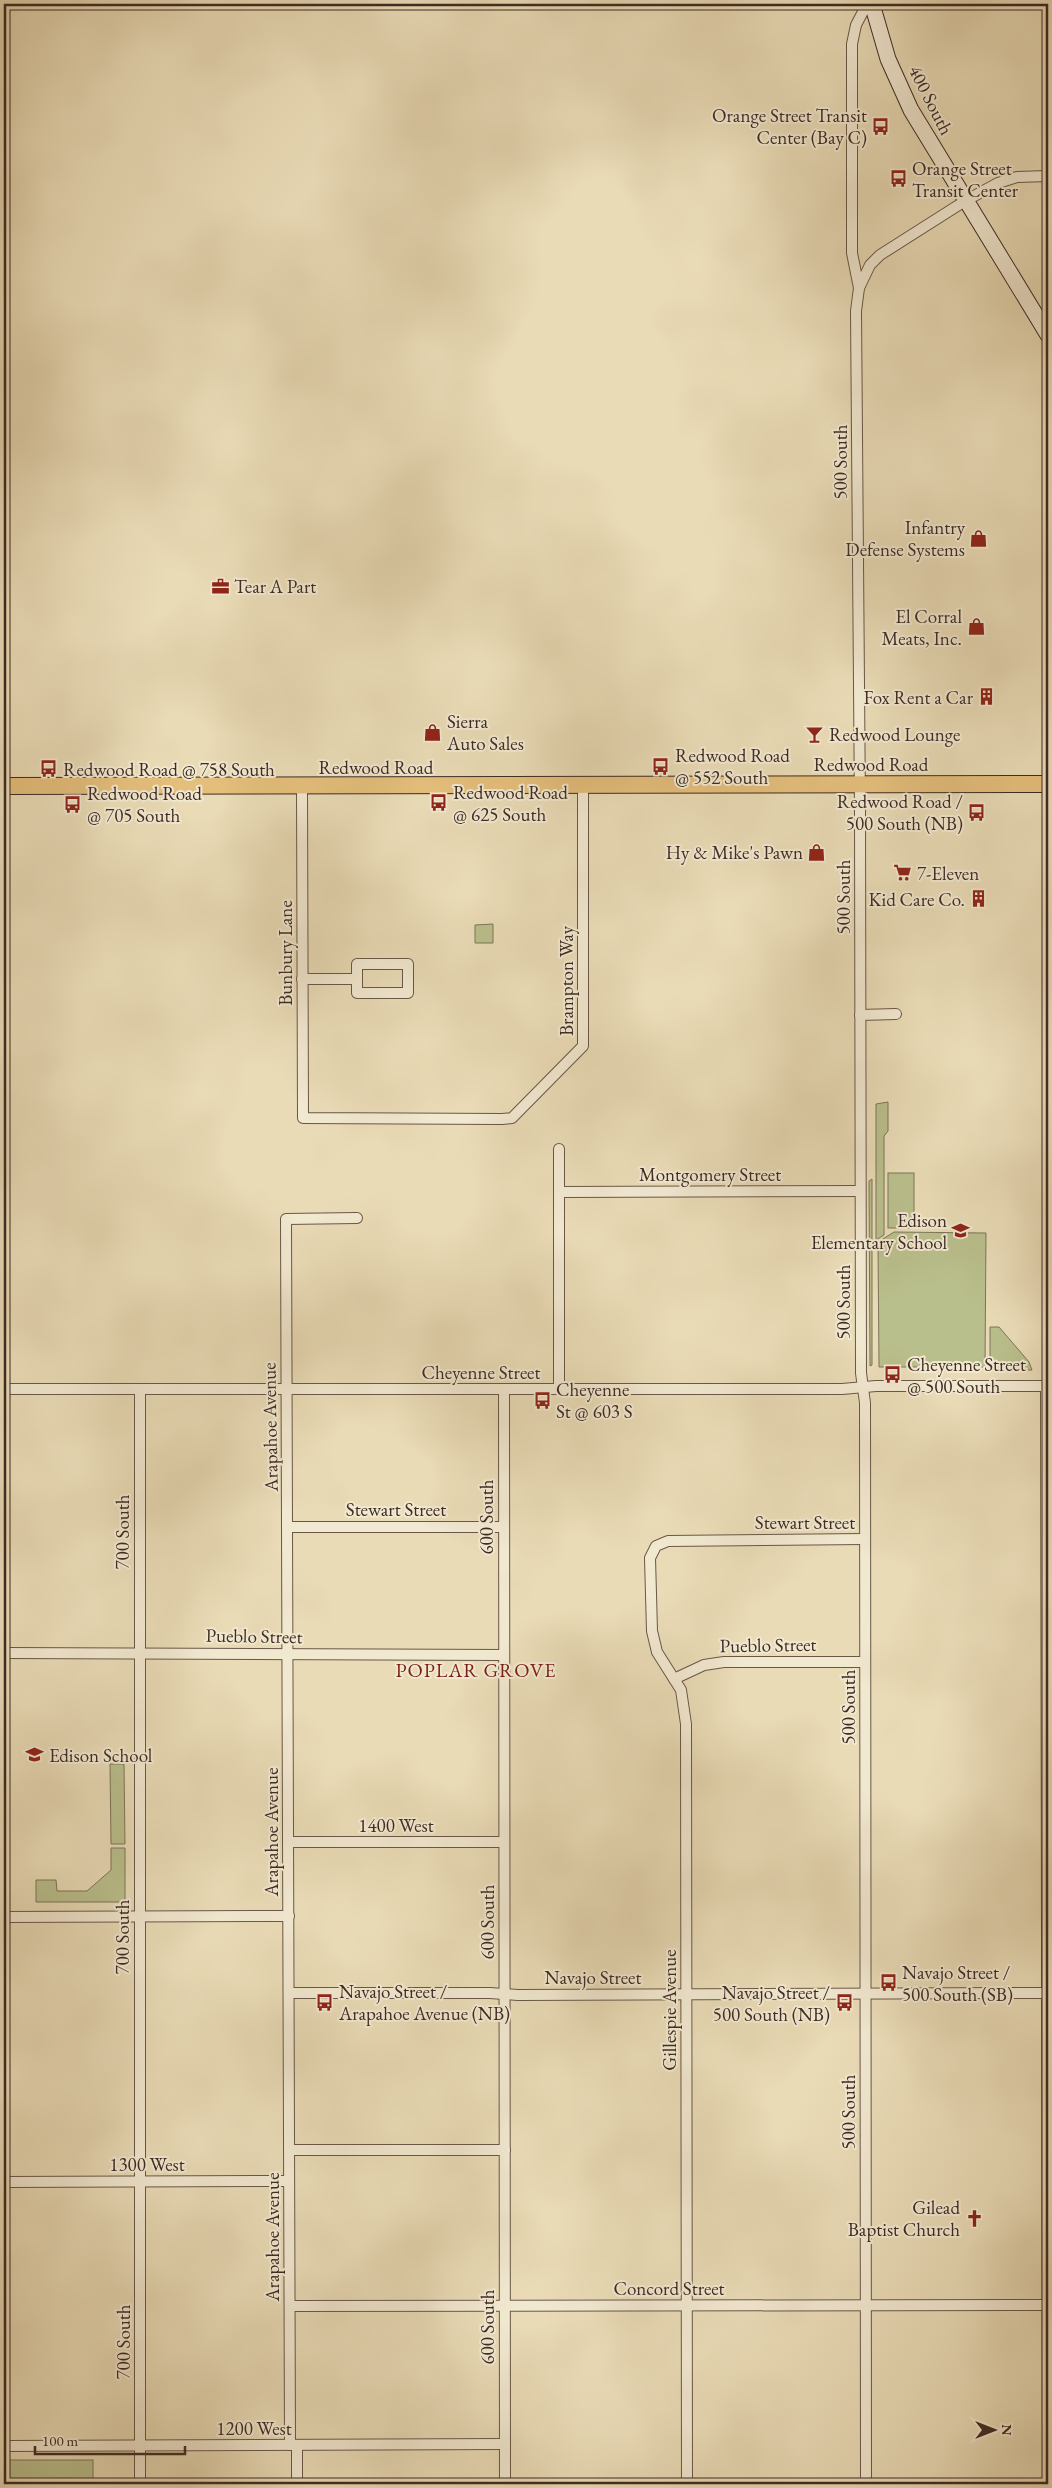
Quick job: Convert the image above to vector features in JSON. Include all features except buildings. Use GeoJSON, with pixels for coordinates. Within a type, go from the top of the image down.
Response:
{"type":"FeatureCollection","features":[{"type":"Feature","properties":{"kind":"main road","name":"Redwood Road"},"geometry":{"type":"LineString","coordinates":[[4,786],[302,787],[1048,784]]}},
{"type":"Feature","properties":{"kind":"street","name":"500 South"},"geometry":{"type":"LineString","coordinates":[[866,2484],[865,1403],[862,1387],[860,1191],[860,784],[856,319],[859,288],[852,253],[852,44],[856,25],[867,4]]}},
{"type":"Feature","properties":{"kind":"street","name":"400 South"},"geometry":{"type":"LineString","coordinates":[[872,4],[895,78],[919,124],[964,201],[1048,335]]}},
{"type":"Feature","properties":{"kind":"street"},"geometry":{"type":"LineString","coordinates":[[859,288],[870,265],[880,255],[964,201],[1008,179],[1048,176]]}},
{"type":"Feature","properties":{"kind":"street","name":"Brampton Way"},"geometry":{"type":"LineString","coordinates":[[303,1118],[512,1118],[584,1046],[583,785]]}},
{"type":"Feature","properties":{"kind":"street","name":"Bunbury Lane"},"geometry":{"type":"LineString","coordinates":[[302,787],[303,1118]]}},
{"type":"Feature","properties":{"kind":"street"},"geometry":{"type":"LineString","coordinates":[[357,964],[408,964],[408,993],[357,993],[357,978],[357,964]]}},
{"type":"Feature","properties":{"kind":"street"},"geometry":{"type":"LineString","coordinates":[[302,979],[357,978]]}},
{"type":"Feature","properties":{"kind":"street"},"geometry":{"type":"LineString","coordinates":[[860,1015],[896,1014]]}},
{"type":"Feature","properties":{"kind":"street"},"geometry":{"type":"LineString","coordinates":[[559,1149],[560,1389]]}},
{"type":"Feature","properties":{"kind":"street","name":"Montgomery Street"},"geometry":{"type":"LineString","coordinates":[[559,1192],[860,1191]]}},
{"type":"Feature","properties":{"kind":"street","name":"Arapahoe Avenue"},"geometry":{"type":"LineString","coordinates":[[297,2484],[293,2445],[290,2306],[286,1218],[357,1218]]}},
{"type":"Feature","properties":{"kind":"street"},"geometry":{"type":"LineString","coordinates":[[1047,1386],[1048,2484]]}},
{"type":"Feature","properties":{"kind":"street","name":"Cheyenne Street"},"geometry":{"type":"LineString","coordinates":[[4,1389],[842,1389],[862,1387],[1047,1386]]}},
{"type":"Feature","properties":{"kind":"street","name":"700 South"},"geometry":{"type":"LineString","coordinates":[[140,1389],[140,2484]]}},
{"type":"Feature","properties":{"kind":"street","name":"600 South"},"geometry":{"type":"LineString","coordinates":[[504,1389],[505,2484]]}},
{"type":"Feature","properties":{"kind":"street","name":"Stewart Street"},"geometry":{"type":"LineString","coordinates":[[288,1527],[504,1527]]}},
{"type":"Feature","properties":{"kind":"street","name":"Stewart Street"},"geometry":{"type":"LineString","coordinates":[[656,1546],[668,1541],[865,1539]]}},
{"type":"Feature","properties":{"kind":"street","name":"Gillespie Avenue"},"geometry":{"type":"LineString","coordinates":[[656,1546],[650,1558],[652,1631],[657,1652],[674,1679],[683,1698],[686,1724],[686,2484]]}},
{"type":"Feature","properties":{"kind":"street","name":"Pueblo Street"},"geometry":{"type":"LineString","coordinates":[[4,1653],[504,1655]]}},
{"type":"Feature","properties":{"kind":"street","name":"Pueblo Street"},"geometry":{"type":"LineString","coordinates":[[674,1679],[704,1665],[724,1662],[865,1662]]}},
{"type":"Feature","properties":{"kind":"street","name":"1400 West"},"geometry":{"type":"LineString","coordinates":[[289,1842],[504,1842]]}},
{"type":"Feature","properties":{"kind":"street"},"geometry":{"type":"LineString","coordinates":[[4,1918],[289,1916]]}},
{"type":"Feature","properties":{"kind":"street","name":"Navajo Street"},"geometry":{"type":"LineString","coordinates":[[289,1993],[1048,1993]]}},
{"type":"Feature","properties":{"kind":"street"},"geometry":{"type":"LineString","coordinates":[[289,2150],[505,2150]]}},
{"type":"Feature","properties":{"kind":"street","name":"1300 West"},"geometry":{"type":"LineString","coordinates":[[4,2182],[289,2181]]}},
{"type":"Feature","properties":{"kind":"street","name":"Concord Street"},"geometry":{"type":"LineString","coordinates":[[290,2306],[1048,2305]]}},
{"type":"Feature","properties":{"kind":"street","name":"1200 West"},"geometry":{"type":"LineString","coordinates":[[4,2446],[505,2444]]}},
{"type":"Feature","properties":{"kind":"green space"},"geometry":{"type":"Polygon","coordinates":[[[493,924],[493,943],[475,943],[475,925],[493,924]]]}},
{"type":"Feature","properties":{"kind":"green space"},"geometry":{"type":"Polygon","coordinates":[[[888,1102],[888,1131],[884,1136],[884,1235],[876,1240],[876,1104],[888,1102]]]}},
{"type":"Feature","properties":{"kind":"green space"},"geometry":{"type":"Polygon","coordinates":[[[888,1173],[914,1173],[914,1228],[888,1228],[888,1173]]]}},
{"type":"Feature","properties":{"kind":"green space"},"geometry":{"type":"Polygon","coordinates":[[[872,1179],[872,1365],[870,1366],[869,1181],[872,1179]]]}},
{"type":"Feature","properties":{"kind":"green space"},"geometry":{"type":"Polygon","coordinates":[[[894,1232],[986,1233],[985,1367],[879,1367],[878,1242],[894,1232]]]}},
{"type":"Feature","properties":{"kind":"green space"},"geometry":{"type":"Polygon","coordinates":[[[990,1327],[999,1327],[1029,1362],[1032,1370],[990,1370],[990,1327]]]}},
{"type":"Feature","properties":{"kind":"green space"},"geometry":{"type":"Polygon","coordinates":[[[110,1764],[124,1764],[125,1844],[111,1844],[110,1764]]]}},
{"type":"Feature","properties":{"kind":"green space"},"geometry":{"type":"Polygon","coordinates":[[[111,1848],[125,1848],[125,1902],[36,1902],[36,1880],[56,1880],[57,1891],[87,1891],[111,1870],[111,1848]]]}},
{"type":"Feature","properties":{"kind":"green space"},"geometry":{"type":"Polygon","coordinates":[[[4,2460],[93,2460],[93,2484],[4,2484],[4,2460]]]}},
{"type":"Feature","properties":{"kind":"place","name":"Orange Street Transit Center (Bay C)"},"geometry":{"type":"Point","coordinates":[881,126]}},
{"type":"Feature","properties":{"kind":"place","name":"Orange Street Transit Center"},"geometry":{"type":"Point","coordinates":[898,179]}},
{"type":"Feature","properties":{"kind":"place","name":"Infantry Defense Systems"},"geometry":{"type":"Point","coordinates":[979,538]}},
{"type":"Feature","properties":{"kind":"place","name":"Tear A Part"},"geometry":{"type":"Point","coordinates":[220,586]}},
{"type":"Feature","properties":{"kind":"place","name":"El Corral Meats, Inc."},"geometry":{"type":"Point","coordinates":[976,627]}},
{"type":"Feature","properties":{"kind":"place","name":"Fox Rent a Car"},"geometry":{"type":"Point","coordinates":[987,697]}},
{"type":"Feature","properties":{"kind":"place","name":"Sierra Auto Sales"},"geometry":{"type":"Point","coordinates":[433,732]}},
{"type":"Feature","properties":{"kind":"place","name":"Redwood Lounge"},"geometry":{"type":"Point","coordinates":[815,734]}},
{"type":"Feature","properties":{"kind":"place","name":"Redwood Road @ 552 South"},"geometry":{"type":"Point","coordinates":[661,766]}},
{"type":"Feature","properties":{"kind":"place","name":"Redwood Road @ 758 South"},"geometry":{"type":"Point","coordinates":[49,769]}},
{"type":"Feature","properties":{"kind":"place","name":"Redwood Road @ 625 South"},"geometry":{"type":"Point","coordinates":[439,803]}},
{"type":"Feature","properties":{"kind":"place","name":"Redwood Road @ 705 South"},"geometry":{"type":"Point","coordinates":[73,804]}},
{"type":"Feature","properties":{"kind":"place","name":"Redwood Road / 500 South (NB)"},"geometry":{"type":"Point","coordinates":[977,812]}},
{"type":"Feature","properties":{"kind":"place","name":"Hy & Mike's Pawn"},"geometry":{"type":"Point","coordinates":[817,852]}},
{"type":"Feature","properties":{"kind":"place","name":"7-Eleven"},"geometry":{"type":"Point","coordinates":[903,873]}},
{"type":"Feature","properties":{"kind":"place","name":"Kid Care Co."},"geometry":{"type":"Point","coordinates":[979,899]}},
{"type":"Feature","properties":{"kind":"place","name":"Edison Elementary School"},"geometry":{"type":"Point","coordinates":[961,1231]}},
{"type":"Feature","properties":{"kind":"place","name":"Cheyenne Street @ 500 South"},"geometry":{"type":"Point","coordinates":[893,1375]}},
{"type":"Feature","properties":{"kind":"place","name":"Cheyenne St @ 603 S"},"geometry":{"type":"Point","coordinates":[542,1400]}},
{"type":"Feature","properties":{"kind":"place","name":"Edison School"},"geometry":{"type":"Point","coordinates":[35,1755]}},
{"type":"Feature","properties":{"kind":"place","name":"Navajo Street / 500 South (SB)"},"geometry":{"type":"Point","coordinates":[888,1983]}},
{"type":"Feature","properties":{"kind":"place","name":"Navajo Street / Arapahoe Avenue (NB)"},"geometry":{"type":"Point","coordinates":[325,2002]}},
{"type":"Feature","properties":{"kind":"place","name":"Navajo Street / 500 South (NB)"},"geometry":{"type":"Point","coordinates":[844,2003]}},
{"type":"Feature","properties":{"kind":"place","name":"Gilead Baptist Church"},"geometry":{"type":"Point","coordinates":[974,2218]}},
{"type":"Feature","properties":{"kind":"district","name":"POPLAR GROVE"},"geometry":{"type":"Point","coordinates":[476,1670]}}]}
